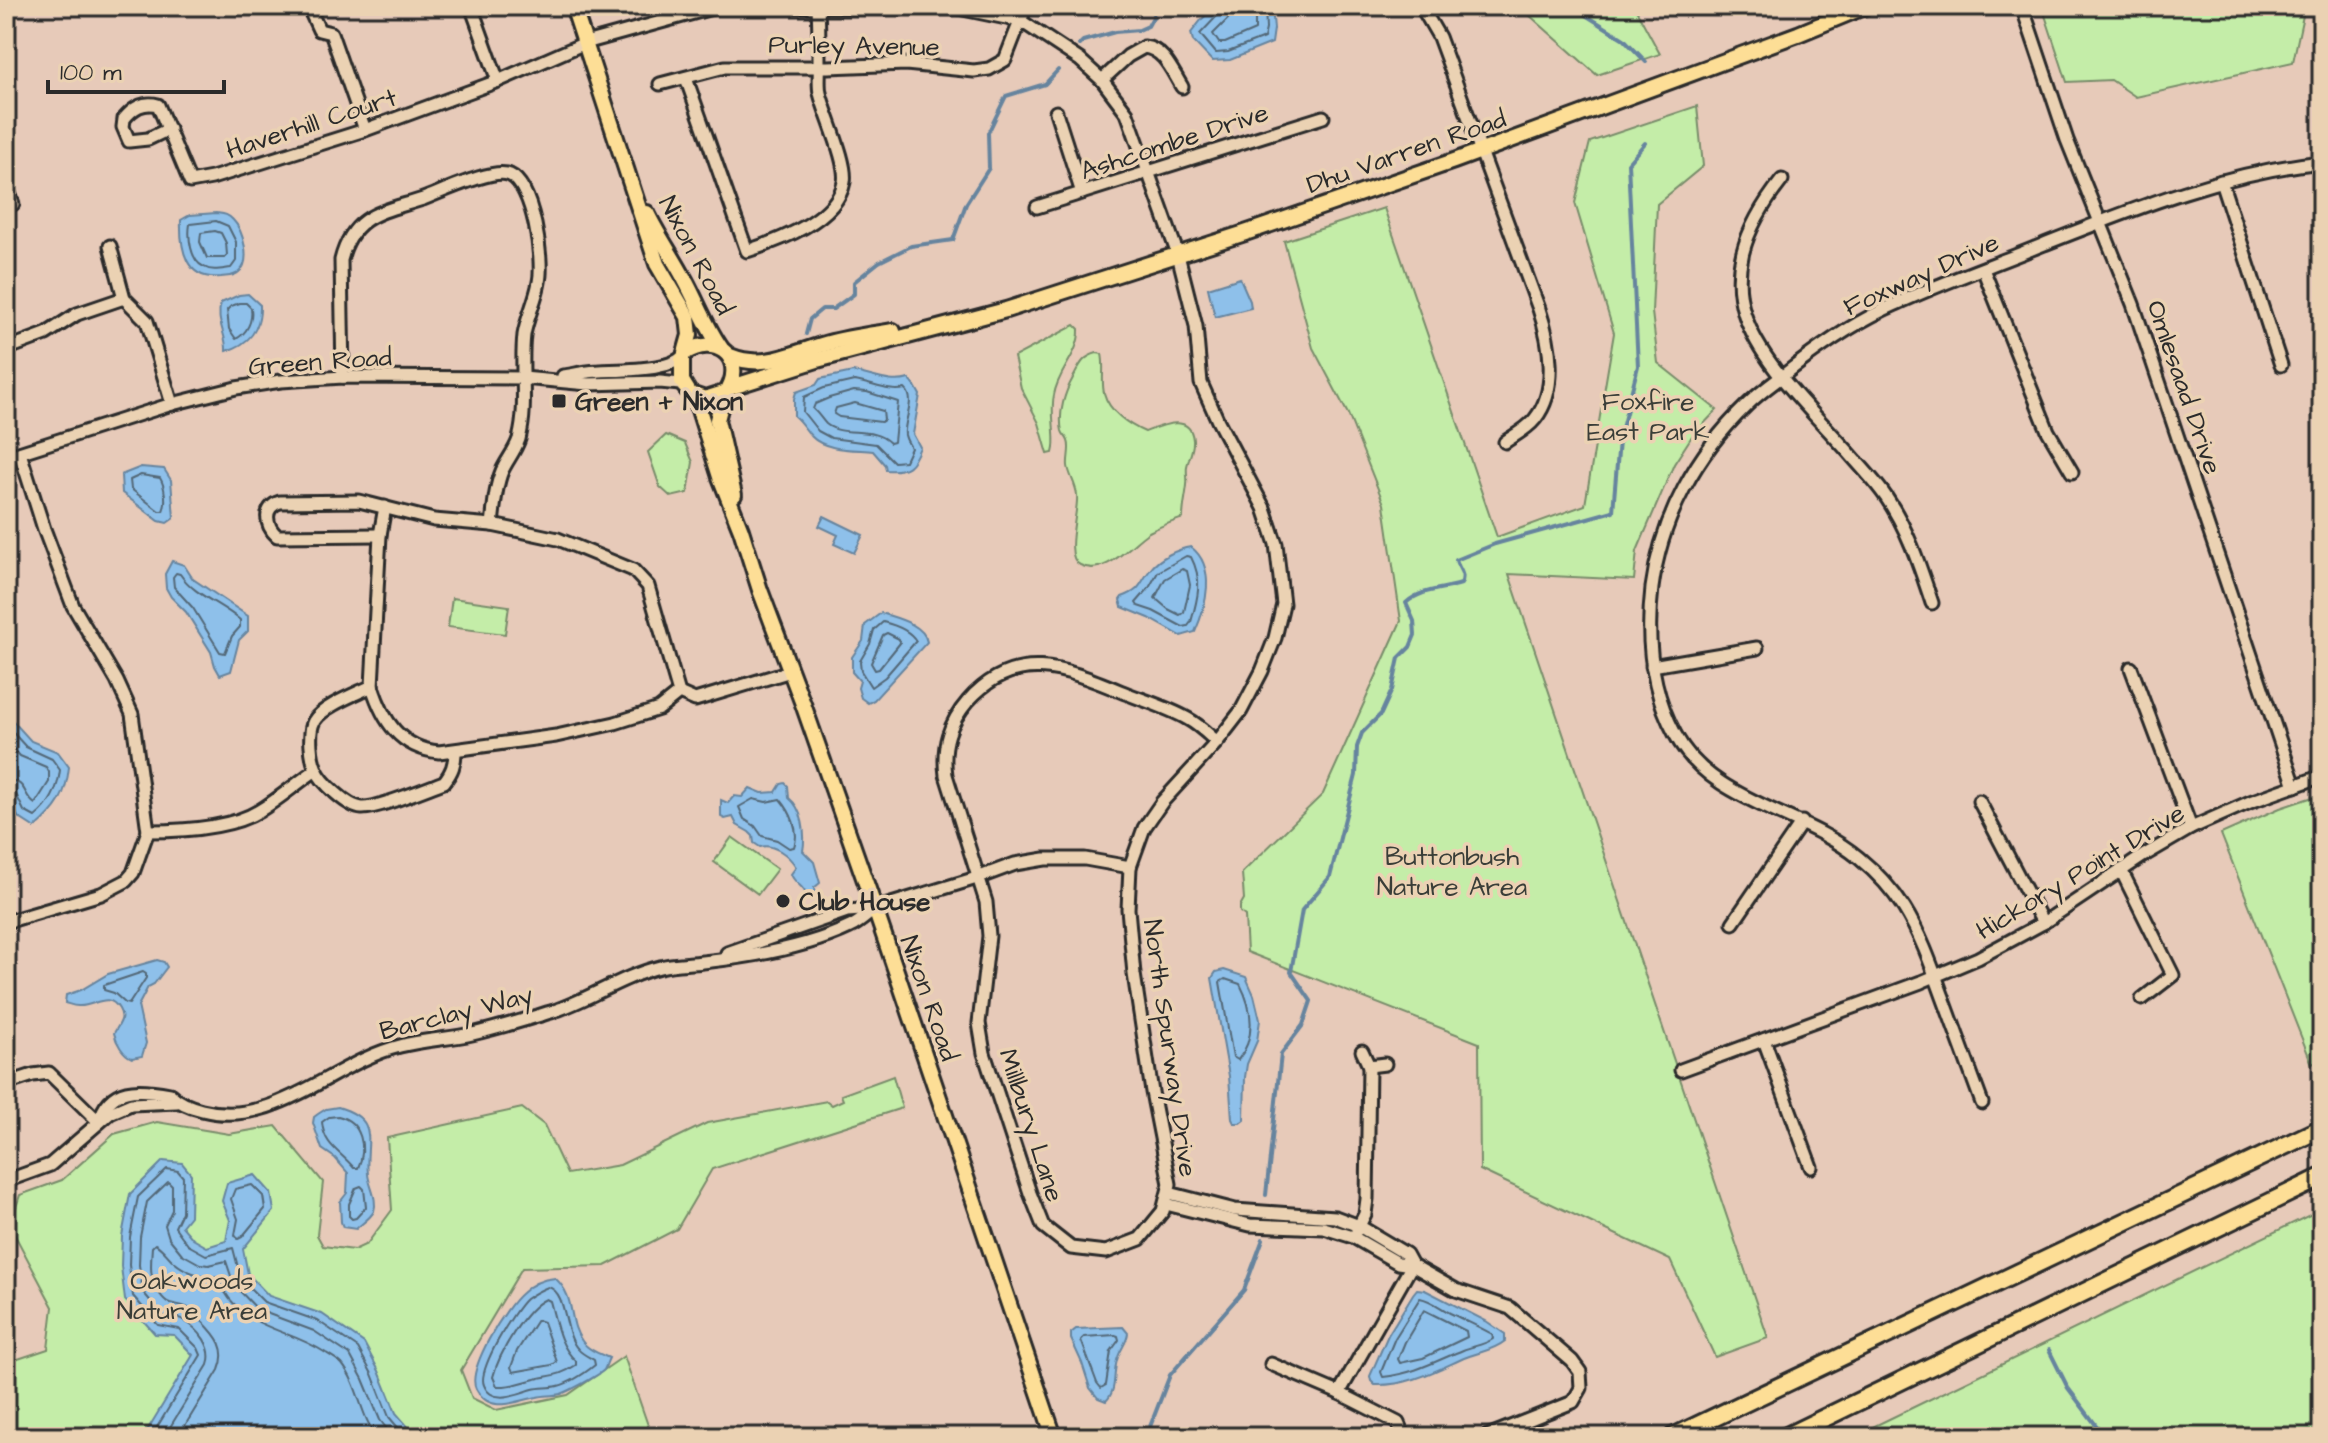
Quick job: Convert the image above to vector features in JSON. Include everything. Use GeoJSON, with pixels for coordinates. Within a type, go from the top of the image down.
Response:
{"type":"FeatureCollection","features":[{"type":"Feature","properties":{"kind":"highway"},"geometry":{"type":"LineString","coordinates":[[1673,1437],[2322,1128]]}},
{"type":"Feature","properties":{"kind":"highway"},"geometry":{"type":"LineString","coordinates":[[1785,1437],[2322,1177]]}},
{"type":"Feature","properties":{"kind":"main road","name":"Nixon Road"},"geometry":{"type":"LineString","coordinates":[[573,6],[647,237],[657,264],[688,317],[690,335],[684,356]]}},
{"type":"Feature","properties":{"kind":"main road","name":"Dhu Varren Road"},"geometry":{"type":"LineString","coordinates":[[726,391],[817,360],[1006,310],[1178,255],[1481,151],[1866,6]]}},
{"type":"Feature","properties":{"kind":"main road","name":"Nixon Road"},"geometry":{"type":"LineString","coordinates":[[632,184],[713,336],[726,352]]}},
{"type":"Feature","properties":{"kind":"main road","name":"Dhu Varren Road"},"geometry":{"type":"LineString","coordinates":[[726,352],[755,363],[769,362],[835,341],[957,322]]}},
{"type":"Feature","properties":{"kind":"main road"},"geometry":{"type":"LineString","coordinates":[[703,345],[726,352],[733,372],[726,391],[705,399],[690,393],[680,373],[684,356],[703,345]]}},
{"type":"Feature","properties":{"kind":"main road","name":"Nixon Road"},"geometry":{"type":"LineString","coordinates":[[726,391],[717,420],[741,530]]}},
{"type":"Feature","properties":{"kind":"main road","name":"Nixon Road"},"geometry":{"type":"LineString","coordinates":[[690,393],[875,909],[1054,1437]]}},
{"type":"Feature","properties":{"kind":"street"},"geometry":{"type":"LineString","coordinates":[[308,6],[319,30],[331,33],[365,130]]}},
{"type":"Feature","properties":{"kind":"street"},"geometry":{"type":"LineString","coordinates":[[471,6],[498,81]]}},
{"type":"Feature","properties":{"kind":"street","name":"Haverhill Court"},"geometry":{"type":"LineString","coordinates":[[169,129],[190,182],[212,178],[365,130],[498,81],[585,43],[719,6],[958,8],[1021,21]]}},
{"type":"Feature","properties":{"kind":"street","name":"Purley Avenue"},"geometry":{"type":"LineString","coordinates":[[660,84],[725,67],[906,64],[974,71],[989,69],[1005,60],[1026,6]]}},
{"type":"Feature","properties":{"kind":"street"},"geometry":{"type":"LineString","coordinates":[[1421,6],[1439,37],[1539,309],[1549,350],[1550,372],[1541,408],[1531,423],[1505,442]]}},
{"type":"Feature","properties":{"kind":"street","name":"Omlesaad Drive"},"geometry":{"type":"LineString","coordinates":[[2022,6],[2067,140],[2133,304],[2295,786]]}},
{"type":"Feature","properties":{"kind":"street"},"geometry":{"type":"LineString","coordinates":[[686,78],[747,251],[801,230],[826,211],[845,181],[819,90],[818,7]]}},
{"type":"Feature","properties":{"kind":"street","name":"North Spurway Drive"},"geometry":{"type":"LineString","coordinates":[[1021,21],[1080,60],[1102,80],[1127,113],[1178,255],[1196,326],[1201,383],[1264,508],[1276,544],[1281,573],[1283,604],[1275,638],[1262,671],[1241,711],[1162,802],[1144,828],[1130,867],[1128,909],[1134,974],[1152,1092],[1167,1158],[1168,1198]]}},
{"type":"Feature","properties":{"kind":"street"},"geometry":{"type":"LineString","coordinates":[[1102,80],[1128,56],[1144,47],[1156,50],[1163,57],[1182,87]]}},
{"type":"Feature","properties":{"kind":"street"},"geometry":{"type":"LineString","coordinates":[[1056,112],[1082,193]]}},
{"type":"Feature","properties":{"kind":"street","name":"Ashcombe Drive"},"geometry":{"type":"LineString","coordinates":[[1037,207],[1323,117]]}},
{"type":"Feature","properties":{"kind":"street","name":"Foxway Drive"},"geometry":{"type":"LineString","coordinates":[[1982,1103],[1936,976],[1904,908],[1885,883],[1844,847],[1711,776],[1678,741],[1659,696],[1648,633],[1653,580],[1675,505],[1696,467],[1749,403],[1848,330],[1894,304],[2164,198],[2247,174],[2322,162]]}},
{"type":"Feature","properties":{"kind":"street"},"geometry":{"type":"LineString","coordinates":[[343,377],[341,260],[352,232],[376,213],[497,172],[510,174],[524,190],[540,241],[541,263],[540,282],[524,334],[523,417],[518,443],[501,473],[492,525]]}},
{"type":"Feature","properties":{"kind":"street"},"geometry":{"type":"LineString","coordinates":[[1782,180],[1764,203],[1748,234],[1740,259],[1741,305],[1747,326],[1782,377],[1886,497],[1906,534],[1932,603]]}},
{"type":"Feature","properties":{"kind":"street"},"geometry":{"type":"LineString","coordinates":[[2221,181],[2281,365]]}},
{"type":"Feature","properties":{"kind":"street"},"geometry":{"type":"LineString","coordinates":[[6,185],[13,204],[6,207]]}},
{"type":"Feature","properties":{"kind":"street"},"geometry":{"type":"LineString","coordinates":[[110,246],[124,298],[147,321],[172,404]]}},
{"type":"Feature","properties":{"kind":"street"},"geometry":{"type":"LineString","coordinates":[[1983,269],[2048,431],[2072,472]]}},
{"type":"Feature","properties":{"kind":"street"},"geometry":{"type":"LineString","coordinates":[[6,349],[46,334],[77,314],[124,298]]}},
{"type":"Feature","properties":{"kind":"street","name":"Green Road"},"geometry":{"type":"LineString","coordinates":[[551,379],[586,372],[658,367],[684,356]]}},
{"type":"Feature","properties":{"kind":"street","name":"Green Road"},"geometry":{"type":"LineString","coordinates":[[6,457],[172,404],[236,388],[281,381],[343,377],[523,378],[588,384],[660,382],[680,384],[690,393]]}},
{"type":"Feature","properties":{"kind":"street"},"geometry":{"type":"LineString","coordinates":[[6,922],[101,894],[126,881],[133,873],[148,831],[132,714],[117,681],[73,606],[20,453]]}},
{"type":"Feature","properties":{"kind":"street"},"geometry":{"type":"LineString","coordinates":[[380,535],[277,536],[268,520],[270,508],[280,502],[359,501],[434,520],[492,525],[558,539],[633,570],[648,586],[679,693]]}},
{"type":"Feature","properties":{"kind":"street"},"geometry":{"type":"LineString","coordinates":[[385,507],[380,535],[372,686],[385,719],[406,741],[422,750],[455,751],[556,736],[659,709],[679,693]]}},
{"type":"Feature","properties":{"kind":"street"},"geometry":{"type":"LineString","coordinates":[[1652,666],[1757,648]]}},
{"type":"Feature","properties":{"kind":"street","name":"Millbury Lane"},"geometry":{"type":"LineString","coordinates":[[1168,1198],[1163,1211],[1140,1239],[1106,1252],[1071,1248],[1043,1226],[984,1053],[979,1023],[989,936],[986,902],[953,801],[944,754],[949,733],[962,709],[980,690],[1004,673],[1029,667],[1074,672],[1181,715],[1217,742]]}},
{"type":"Feature","properties":{"kind":"street"},"geometry":{"type":"LineString","coordinates":[[2131,668],[2191,828]]}},
{"type":"Feature","properties":{"kind":"street"},"geometry":{"type":"LineString","coordinates":[[679,693],[695,700],[791,671]]}},
{"type":"Feature","properties":{"kind":"street"},"geometry":{"type":"LineString","coordinates":[[372,686],[323,711],[313,723],[312,752],[316,770],[346,802],[360,809],[373,807],[444,782],[455,763],[455,751]]}},
{"type":"Feature","properties":{"kind":"street"},"geometry":{"type":"LineString","coordinates":[[148,831],[220,825],[257,813],[316,770]]}},
{"type":"Feature","properties":{"kind":"street","name":"Hickory Point Drive"},"geometry":{"type":"LineString","coordinates":[[1681,1070],[1978,958],[2043,923],[2121,870],[2191,828],[2241,805],[2322,776]]}},
{"type":"Feature","properties":{"kind":"street"},"geometry":{"type":"LineString","coordinates":[[1979,801],[2043,923]]}},
{"type":"Feature","properties":{"kind":"street"},"geometry":{"type":"LineString","coordinates":[[1733,923],[1802,822]]}},
{"type":"Feature","properties":{"kind":"street","name":"Barclay Way"},"geometry":{"type":"LineString","coordinates":[[6,1181],[50,1165],[110,1113],[131,1104],[177,1102],[226,1115],[260,1110],[382,1051],[520,1021],[558,1009],[642,972],[671,964],[704,962],[847,911],[875,909],[1015,864],[1045,859],[1085,859],[1130,867]]}},
{"type":"Feature","properties":{"kind":"street"},"geometry":{"type":"LineString","coordinates":[[2121,870],[2173,975],[2142,999]]}},
{"type":"Feature","properties":{"kind":"street"},"geometry":{"type":"LineString","coordinates":[[1764,1040],[1811,1167]]}},
{"type":"Feature","properties":{"kind":"street"},"geometry":{"type":"LineString","coordinates":[[1353,1237],[1365,1214],[1367,1199],[1369,1066],[1362,1051]]}},
{"type":"Feature","properties":{"kind":"street"},"geometry":{"type":"LineString","coordinates":[[1369,1066],[1385,1064]]}},
{"type":"Feature","properties":{"kind":"street"},"geometry":{"type":"LineString","coordinates":[[6,1084],[49,1073],[99,1122]]}},
{"type":"Feature","properties":{"kind":"street"},"geometry":{"type":"LineString","coordinates":[[1168,1198],[1233,1216],[1250,1225],[1324,1228],[1353,1237],[1398,1263],[1412,1265],[1456,1290],[1510,1308],[1572,1361],[1580,1372],[1581,1388],[1573,1402],[1485,1437]]}},
{"type":"Feature","properties":{"kind":"street"},"geometry":{"type":"LineString","coordinates":[[1233,1216],[1322,1215],[1359,1226],[1406,1254],[1412,1265]]}},
{"type":"Feature","properties":{"kind":"street"},"geometry":{"type":"LineString","coordinates":[[1339,1393],[1412,1265]]}},
{"type":"Feature","properties":{"kind":"street"},"geometry":{"type":"LineString","coordinates":[[1271,1364],[1398,1423],[1404,1437]]}},
{"type":"Feature","properties":{"kind":"green space"},"geometry":{"type":"Polygon","coordinates":[[[1519,6],[1634,6],[1660,54],[1597,75],[1519,6]]]}},
{"type":"Feature","properties":{"kind":"green space"},"geometry":{"type":"Polygon","coordinates":[[[2042,6],[2305,6],[2293,62],[2136,97],[2111,80],[2067,82],[2042,6]]]}},
{"type":"Feature","properties":{"kind":"green space","name":"Buttonbush Nature Area"},"geometry":{"type":"Polygon","coordinates":[[[1697,106],[1703,166],[1657,204],[1652,312],[1658,363],[1717,410],[1692,436],[1674,464],[1637,551],[1634,580],[1509,574],[1768,1338],[1715,1357],[1670,1260],[1480,1170],[1479,1043],[1247,952],[1245,916],[1240,912],[1244,899],[1242,873],[1323,794],[1401,621],[1384,504],[1348,414],[1313,348],[1284,241],[1384,208],[1497,537],[1585,505],[1614,333],[1575,203],[1590,142],[1697,106]]]}},
{"type":"Feature","properties":{"kind":"green space"},"geometry":{"type":"Polygon","coordinates":[[[1075,325],[1079,329],[1076,346],[1054,395],[1054,448],[1053,453],[1048,454],[1039,423],[1021,388],[1014,357],[1075,325]]]}},
{"type":"Feature","properties":{"kind":"green space"},"geometry":{"type":"Polygon","coordinates":[[[1102,354],[1104,393],[1120,417],[1145,432],[1174,423],[1187,426],[1193,443],[1187,466],[1183,518],[1149,532],[1108,563],[1090,568],[1080,565],[1073,553],[1077,495],[1069,469],[1069,444],[1062,431],[1061,417],[1065,396],[1078,369],[1085,359],[1102,354]]]}},
{"type":"Feature","properties":{"kind":"green space"},"geometry":{"type":"Polygon","coordinates":[[[666,435],[685,443],[693,462],[688,493],[671,497],[660,487],[648,452],[666,435]]]}},
{"type":"Feature","properties":{"kind":"green space"},"geometry":{"type":"Polygon","coordinates":[[[452,598],[509,606],[505,634],[448,627],[452,598]]]}},
{"type":"Feature","properties":{"kind":"green space"},"geometry":{"type":"Polygon","coordinates":[[[2322,794],[2322,1059],[2312,1064],[2221,834],[2280,808],[2322,794]]]}},
{"type":"Feature","properties":{"kind":"green space"},"geometry":{"type":"Polygon","coordinates":[[[732,837],[777,869],[758,894],[714,862],[732,837]]]}},
{"type":"Feature","properties":{"kind":"green space","name":"Oakwoods Nature Area"},"geometry":{"type":"Polygon","coordinates":[[[893,1076],[902,1108],[712,1169],[677,1229],[605,1266],[522,1268],[461,1370],[472,1398],[496,1410],[568,1395],[624,1356],[652,1437],[6,1437],[6,1363],[48,1349],[53,1307],[10,1226],[20,1195],[62,1180],[114,1134],[157,1122],[229,1134],[276,1126],[323,1182],[317,1235],[323,1246],[354,1250],[367,1244],[392,1210],[387,1138],[522,1108],[544,1125],[567,1174],[620,1165],[707,1123],[827,1101],[832,1105],[843,1100],[841,1095],[893,1076]]]}},
{"type":"Feature","properties":{"kind":"green space"},"geometry":{"type":"Polygon","coordinates":[[[2322,1209],[2322,1437],[1852,1437],[2322,1209]]]}},
{"type":"Feature","properties":{"kind":"water"},"geometry":{"type":"Polygon","coordinates":[[[1216,6],[1272,6],[1272,43],[1230,60],[1212,61],[1193,41],[1191,33],[1216,6]]]}},
{"type":"Feature","properties":{"kind":"water"},"geometry":{"type":"Polygon","coordinates":[[[216,213],[231,218],[243,238],[245,261],[233,276],[209,277],[199,274],[192,268],[184,251],[181,220],[190,215],[216,213]]]}},
{"type":"Feature","properties":{"kind":"water"},"geometry":{"type":"Polygon","coordinates":[[[1240,278],[1251,308],[1215,317],[1208,288],[1240,278]]]}},
{"type":"Feature","properties":{"kind":"water"},"geometry":{"type":"Polygon","coordinates":[[[248,294],[260,305],[256,329],[247,340],[226,351],[219,316],[221,303],[248,294]]]}},
{"type":"Feature","properties":{"kind":"water"},"geometry":{"type":"Polygon","coordinates":[[[853,372],[888,380],[909,379],[915,386],[920,395],[913,434],[920,447],[908,466],[886,470],[873,451],[840,448],[817,441],[794,416],[796,392],[816,385],[820,379],[853,372]]]}},
{"type":"Feature","properties":{"kind":"water"},"geometry":{"type":"Polygon","coordinates":[[[141,467],[164,469],[171,480],[174,518],[167,523],[159,521],[122,493],[121,475],[141,467]]]}},
{"type":"Feature","properties":{"kind":"water"},"geometry":{"type":"Polygon","coordinates":[[[824,516],[863,535],[854,553],[834,544],[838,535],[819,526],[824,516]]]}},
{"type":"Feature","properties":{"kind":"water"},"geometry":{"type":"Polygon","coordinates":[[[1191,547],[1199,555],[1207,576],[1203,611],[1195,632],[1181,636],[1122,607],[1122,597],[1137,589],[1158,562],[1174,552],[1191,547]]]}},
{"type":"Feature","properties":{"kind":"water"},"geometry":{"type":"Polygon","coordinates":[[[172,561],[184,565],[193,579],[248,616],[248,631],[239,640],[231,671],[220,675],[211,652],[186,612],[166,588],[165,574],[172,561]]]}},
{"type":"Feature","properties":{"kind":"water"},"geometry":{"type":"Polygon","coordinates":[[[881,613],[915,626],[927,642],[868,703],[861,698],[858,688],[860,681],[852,672],[852,657],[863,641],[865,625],[881,613]]]}},
{"type":"Feature","properties":{"kind":"water"},"geometry":{"type":"Polygon","coordinates":[[[6,709],[31,741],[58,752],[69,767],[66,786],[59,801],[35,828],[18,817],[7,792],[6,709]]]}},
{"type":"Feature","properties":{"kind":"water"},"geometry":{"type":"Polygon","coordinates":[[[785,783],[802,822],[803,851],[814,862],[820,883],[814,888],[815,895],[811,898],[792,877],[796,867],[785,854],[775,848],[760,847],[733,817],[721,817],[721,800],[728,803],[734,796],[742,797],[750,788],[762,793],[776,792],[785,783]]]}},
{"type":"Feature","properties":{"kind":"water"},"geometry":{"type":"Polygon","coordinates":[[[157,960],[167,967],[148,987],[138,1006],[146,1043],[142,1056],[132,1058],[118,1044],[114,1033],[121,1016],[115,1003],[105,1000],[74,1006],[65,1003],[66,995],[108,974],[157,960]]]}},
{"type":"Feature","properties":{"kind":"water"},"geometry":{"type":"Polygon","coordinates":[[[1224,970],[1246,977],[1260,1020],[1257,1041],[1247,1064],[1244,1120],[1240,1123],[1234,1123],[1232,1119],[1229,1076],[1212,978],[1216,972],[1224,970]]]}},
{"type":"Feature","properties":{"kind":"water"},"geometry":{"type":"Polygon","coordinates":[[[338,1107],[361,1118],[368,1133],[368,1174],[375,1206],[371,1216],[356,1229],[343,1227],[341,1222],[340,1202],[347,1193],[348,1173],[322,1149],[313,1123],[318,1114],[338,1107]]]}},
{"type":"Feature","properties":{"kind":"water"},"geometry":{"type":"Polygon","coordinates":[[[163,1161],[182,1163],[191,1174],[190,1216],[182,1226],[193,1239],[207,1247],[226,1241],[230,1220],[222,1201],[227,1183],[255,1175],[271,1193],[274,1211],[243,1249],[248,1274],[269,1296],[322,1314],[364,1343],[396,1413],[417,1437],[141,1437],[193,1355],[174,1335],[155,1334],[125,1300],[121,1266],[122,1236],[130,1194],[163,1161]]]}},
{"type":"Feature","properties":{"kind":"water"},"geometry":{"type":"Polygon","coordinates":[[[555,1278],[566,1293],[582,1341],[609,1358],[604,1370],[561,1394],[504,1404],[488,1402],[476,1389],[474,1380],[489,1339],[522,1293],[537,1282],[555,1278]]]}},
{"type":"Feature","properties":{"kind":"water"},"geometry":{"type":"Polygon","coordinates":[[[1417,1289],[1425,1290],[1486,1321],[1505,1334],[1505,1341],[1421,1377],[1375,1385],[1370,1376],[1388,1335],[1417,1289]]]}},
{"type":"Feature","properties":{"kind":"water"},"geometry":{"type":"Polygon","coordinates":[[[1123,1327],[1128,1333],[1116,1363],[1112,1391],[1106,1401],[1098,1398],[1090,1388],[1071,1333],[1076,1329],[1123,1327]]]}},
{"type":"Feature","properties":{"kind":"waterway"},"geometry":{"type":"LineString","coordinates":[[1079,45],[1083,41],[1115,32],[1148,26],[1154,6]]}},
{"type":"Feature","properties":{"kind":"waterway"},"geometry":{"type":"LineString","coordinates":[[1571,6],[1624,39],[1646,62]]}},
{"type":"Feature","properties":{"kind":"waterway"},"geometry":{"type":"LineString","coordinates":[[806,334],[810,319],[822,309],[833,309],[854,294],[854,282],[879,262],[911,246],[953,240],[966,204],[989,168],[988,133],[1006,96],[1045,84],[1058,70]]}},
{"type":"Feature","properties":{"kind":"waterway"},"geometry":{"type":"LineString","coordinates":[[1266,1195],[1281,1054],[1303,1025],[1311,1001],[1291,972],[1302,910],[1330,877],[1356,775],[1357,747],[1362,733],[1381,714],[1392,690],[1399,658],[1410,647],[1415,635],[1414,621],[1406,603],[1425,592],[1461,584],[1462,574],[1456,560],[1495,544],[1613,511],[1619,440],[1638,366],[1628,163],[1645,143]]}},
{"type":"Feature","properties":{"kind":"waterway"},"geometry":{"type":"LineString","coordinates":[[2314,1092],[2318,1104]]}},
{"type":"Feature","properties":{"kind":"waterway"},"geometry":{"type":"LineString","coordinates":[[1146,1437],[1170,1375],[1244,1290],[1263,1239]]}},
{"type":"Feature","properties":{"kind":"waterway"},"geometry":{"type":"LineString","coordinates":[[2049,1350],[2068,1388],[2105,1437]]}},
{"type":"Feature","properties":{"kind":"place","name":"Green + Nixon"},"geometry":{"type":"Point","coordinates":[559,401]}},
{"type":"Feature","properties":{"kind":"place","name":"Club House"},"geometry":{"type":"Point","coordinates":[783,901]}},
{"type":"Feature","properties":{"kind":"park label","name":"Foxfire East Park"},"geometry":{"type":"Point","coordinates":[1648,416]}}]}
